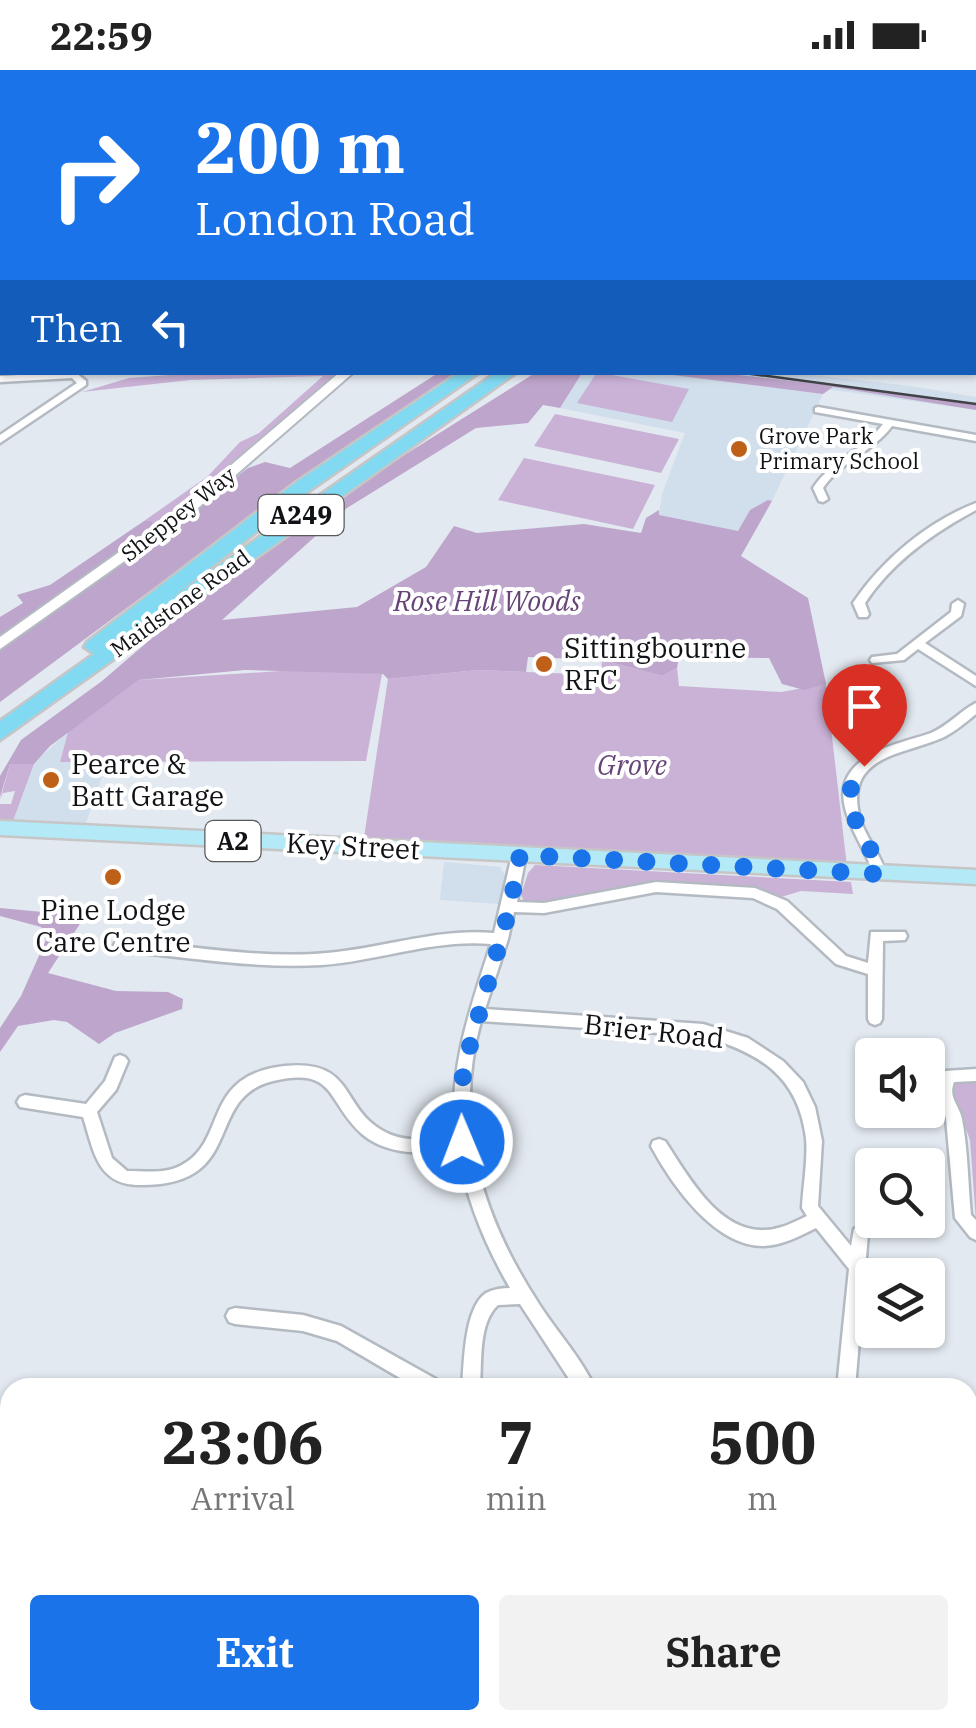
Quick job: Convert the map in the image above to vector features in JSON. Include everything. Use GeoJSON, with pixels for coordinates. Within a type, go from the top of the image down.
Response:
{"type":"FeatureCollection","features":[{"type":"Feature","properties":{"kind":"highway"},"geometry":{"type":"LineString","coordinates":[[84,657],[123,622],[302,487],[468,375]]}},
{"type":"Feature","properties":{"kind":"highway","name":"Maidstone Road"},"geometry":{"type":"LineString","coordinates":[[0,716],[273,520],[487,375]]}},
{"type":"Feature","properties":{"kind":"highway","name":"Maidstone Road"},"geometry":{"type":"LineString","coordinates":[[0,732],[504,375]]}},
{"type":"Feature","properties":{"kind":"highway"},"geometry":{"type":"LineString","coordinates":[[464,402],[518,375]]}},
{"type":"Feature","properties":{"kind":"main road","name":"Key Street"},"geometry":{"type":"LineString","coordinates":[[0,828],[520,855]]}},
{"type":"Feature","properties":{"kind":"main road","name":"A2"},"geometry":{"type":"LineString","coordinates":[[520,855],[976,877]]}},
{"type":"Feature","properties":{"kind":"street"},"geometry":{"type":"LineString","coordinates":[[0,379],[74,375],[83,383],[48,403],[0,440]]}},
{"type":"Feature","properties":{"kind":"street","name":"Sheppey Way"},"geometry":{"type":"LineString","coordinates":[[0,644],[186,511],[345,375]]}},
{"type":"Feature","properties":{"kind":"street"},"geometry":{"type":"LineString","coordinates":[[818,410],[888,424],[928,426],[976,438]]}},
{"type":"Feature","properties":{"kind":"street"},"geometry":{"type":"LineString","coordinates":[[823,500],[818,488],[826,472],[866,451],[888,424]]}},
{"type":"Feature","properties":{"kind":"street"},"geometry":{"type":"LineString","coordinates":[[863,614],[859,603],[866,586],[936,529],[976,506]]}},
{"type":"Feature","properties":{"kind":"street"},"geometry":{"type":"LineString","coordinates":[[876,660],[900,657],[957,613],[958,604]]}},
{"type":"Feature","properties":{"kind":"street"},"geometry":{"type":"LineString","coordinates":[[917,643],[976,682]]}},
{"type":"Feature","properties":{"kind":"street"},"geometry":{"type":"LineString","coordinates":[[879,874],[853,819],[853,778],[884,750],[946,731],[976,707]]}},
{"type":"Feature","properties":{"kind":"street"},"geometry":{"type":"LineString","coordinates":[[520,855],[510,907],[463,1070],[462,1142],[484,1226],[579,1378]]}},
{"type":"Feature","properties":{"kind":"street"},"geometry":{"type":"LineString","coordinates":[[510,907],[544,908],[646,888],[755,893],[782,905],[841,960],[875,971]]}},
{"type":"Feature","properties":{"kind":"street"},"geometry":{"type":"LineString","coordinates":[[122,945],[295,960],[340,957],[465,934],[501,939]]}},
{"type":"Feature","properties":{"kind":"street"},"geometry":{"type":"LineString","coordinates":[[875,1020],[876,936],[900,936]]}},
{"type":"Feature","properties":{"kind":"street","name":"Brier Road"},"geometry":{"type":"LineString","coordinates":[[476,1015],[703,1030],[742,1042],[778,1064],[802,1094],[812,1122],[810,1208],[817,1219]]}},
{"type":"Feature","properties":{"kind":"street"},"geometry":{"type":"LineString","coordinates":[[89,1111],[110,1084],[120,1061]]}},
{"type":"Feature","properties":{"kind":"street"},"geometry":{"type":"LineString","coordinates":[[89,1111],[105,1162],[124,1178],[172,1176],[194,1166],[228,1102],[254,1081],[284,1073],[328,1077],[344,1092],[358,1120],[375,1133],[408,1147],[462,1142]]}},
{"type":"Feature","properties":{"kind":"street"},"geometry":{"type":"LineString","coordinates":[[976,1076],[950,1076],[943,1089],[945,1104],[954,1116],[963,1218],[976,1232]]}},
{"type":"Feature","properties":{"kind":"street"},"geometry":{"type":"LineString","coordinates":[[26,1102],[89,1111]]}},
{"type":"Feature","properties":{"kind":"street"},"geometry":{"type":"LineString","coordinates":[[659,1146],[725,1230],[756,1237],[790,1236],[817,1219],[855,1263]]}},
{"type":"Feature","properties":{"kind":"street"},"geometry":{"type":"LineString","coordinates":[[472,1378],[479,1315],[486,1304],[493,1298],[526,1296]]}},
{"type":"Feature","properties":{"kind":"street"},"geometry":{"type":"LineString","coordinates":[[847,1378],[855,1297]]}},
{"type":"Feature","properties":{"kind":"street"},"geometry":{"type":"LineString","coordinates":[[235,1316],[303,1323],[341,1334],[418,1378]]}},
{"type":"Feature","properties":{"kind":"shaded area","name":"Grove Park Primary School"},"geometry":{"type":"Polygon","coordinates":[[[581,375],[672,375],[823,394],[772,501],[750,510],[738,531],[659,515],[662,494],[685,433],[560,408],[581,375]]]}},
{"type":"Feature","properties":{"kind":"shaded area"},"geometry":{"type":"Polygon","coordinates":[[[726,375],[813,375],[911,386],[976,397],[976,410],[726,375]]]}},
{"type":"Feature","properties":{"kind":"shaded area"},"geometry":{"type":"Polygon","coordinates":[[[68,732],[60,761],[107,762],[85,826],[13,821],[35,762],[68,732]]]}},
{"type":"Feature","properties":{"kind":"shaded area"},"geometry":{"type":"Polygon","coordinates":[[[444,862],[500,867],[508,880],[504,899],[499,904],[440,900],[444,862]]]}},
{"type":"Feature","properties":{"kind":"green space"},"geometry":{"type":"Polygon","coordinates":[[[339,375],[155,527],[152,521],[144,521],[208,476],[240,442],[259,433],[323,376],[190,380],[82,392],[129,378],[339,375]]]}},
{"type":"Feature","properties":{"kind":"green space"},"geometry":{"type":"Polygon","coordinates":[[[435,375],[458,375],[286,490],[0,702],[0,648],[119,566],[131,553],[145,549],[248,468],[265,462],[290,468],[435,375]]]}},
{"type":"Feature","properties":{"kind":"green space","name":"Rose Hill Woods"},"geometry":{"type":"Polygon","coordinates":[[[532,375],[581,375],[560,408],[543,405],[528,423],[476,428],[347,508],[222,620],[357,607],[426,567],[454,526],[477,533],[584,524],[641,533],[646,518],[659,510],[659,515],[738,531],[750,510],[768,500],[772,501],[741,556],[808,598],[826,684],[804,690],[782,684],[769,658],[679,657],[677,668],[662,676],[602,660],[528,657],[526,672],[478,670],[388,679],[383,674],[245,670],[139,680],[50,746],[34,764],[10,764],[0,797],[0,776],[21,740],[102,681],[216,583],[363,481],[532,375]]]}},
{"type":"Feature","properties":{"kind":"green space"},"geometry":{"type":"Polygon","coordinates":[[[595,375],[689,389],[672,422],[577,403],[595,375]]]}},
{"type":"Feature","properties":{"kind":"green space"},"geometry":{"type":"Polygon","coordinates":[[[672,375],[736,375],[814,383],[976,405],[976,410],[833,387],[823,394],[672,375]]]}},
{"type":"Feature","properties":{"kind":"green space"},"geometry":{"type":"Polygon","coordinates":[[[555,414],[679,439],[661,473],[534,446],[555,414]]]}},
{"type":"Feature","properties":{"kind":"green space"},"geometry":{"type":"Polygon","coordinates":[[[524,458],[655,485],[633,529],[498,500],[524,458]]]}},
{"type":"Feature","properties":{"kind":"green space"},"geometry":{"type":"Polygon","coordinates":[[[144,521],[152,521],[155,527],[0,637],[0,617],[23,603],[17,595],[50,585],[144,521]]]}},
{"type":"Feature","properties":{"kind":"green space","name":"Grove"},"geometry":{"type":"Polygon","coordinates":[[[602,660],[662,676],[677,668],[679,686],[781,692],[826,684],[847,867],[363,844],[388,679],[478,670],[601,675],[602,660]]]}},
{"type":"Feature","properties":{"kind":"green space"},"geometry":{"type":"Polygon","coordinates":[[[313,669],[382,674],[366,761],[60,762],[68,732],[139,680],[313,669]]]}},
{"type":"Feature","properties":{"kind":"green space"},"geometry":{"type":"Polygon","coordinates":[[[10,764],[34,764],[13,821],[0,821],[0,804],[11,804],[15,791],[3,793],[0,800],[10,764]]]}},
{"type":"Feature","properties":{"kind":"green space"},"geometry":{"type":"Polygon","coordinates":[[[535,865],[851,882],[853,894],[801,891],[778,898],[747,887],[665,884],[541,905],[525,903],[521,895],[535,865]]]}},
{"type":"Feature","properties":{"kind":"green space"},"geometry":{"type":"Polygon","coordinates":[[[0,908],[85,916],[48,973],[116,991],[168,992],[183,999],[182,1009],[115,1033],[99,1044],[67,1022],[54,1020],[18,1026],[0,1052],[0,1028],[21,996],[46,940],[41,927],[0,916],[0,908]]]}},
{"type":"Feature","properties":{"kind":"green space"},"geometry":{"type":"Polygon","coordinates":[[[959,1081],[976,1083],[976,1221],[970,1140],[952,1089],[959,1081]]]}},
{"type":"Feature","properties":{"kind":"railway"},"geometry":{"type":"LineString","coordinates":[[759,375],[976,404]]}},
{"type":"Feature","properties":{"kind":"place","name":"Grove Park Primary School"},"geometry":{"type":"Point","coordinates":[739,449]}},
{"type":"Feature","properties":{"kind":"place","name":"Sittingbourne RFC"},"geometry":{"type":"Point","coordinates":[544,664]}},
{"type":"Feature","properties":{"kind":"place","name":"Pearce & Batt Garage"},"geometry":{"type":"Point","coordinates":[51,780]}},
{"type":"Feature","properties":{"kind":"place","name":"Pine Lodge Care Centre"},"geometry":{"type":"Point","coordinates":[113,877]}},
{"type":"Feature","properties":{"kind":"route"},"geometry":{"type":"LineString","coordinates":[[462,1142],[463,1070],[471,1031],[510,907],[520,855],[879,874],[850,807],[853,778],[864,766]]}}]}
